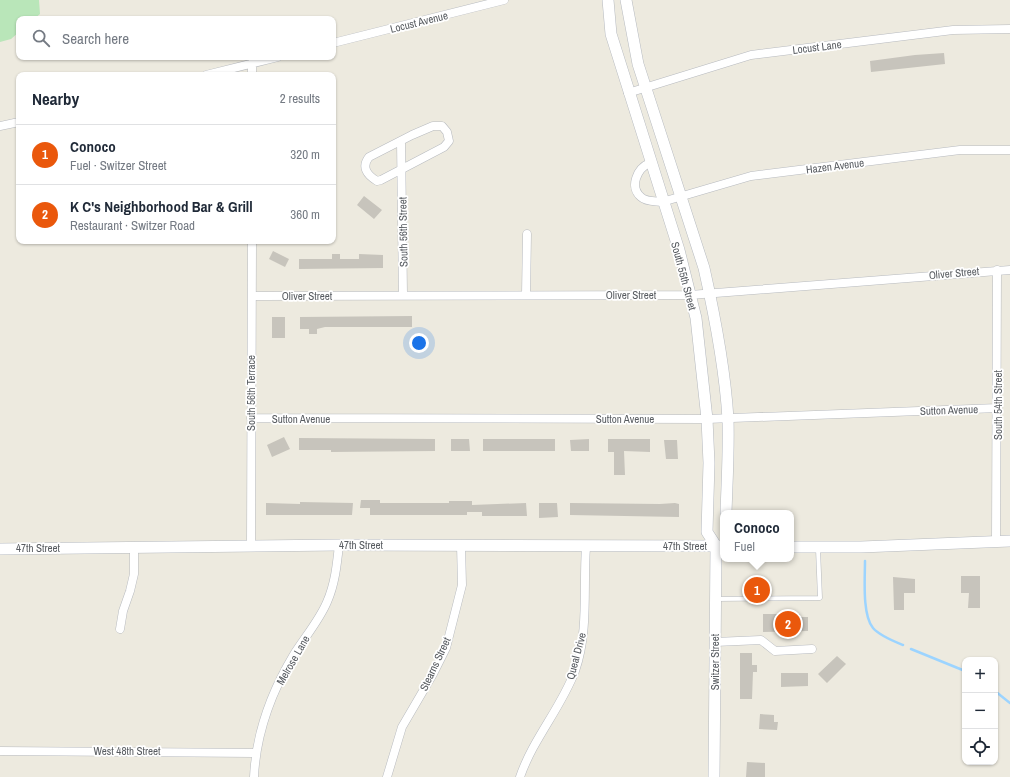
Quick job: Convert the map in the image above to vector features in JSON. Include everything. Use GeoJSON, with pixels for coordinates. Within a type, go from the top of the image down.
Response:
{"type":"FeatureCollection","features":[{"type":"Feature","properties":{"kind":"street","name":"Locust Avenue"},"geometry":{"type":"LineString","coordinates":[[336,42],[504,0]]}},
{"type":"Feature","properties":{"kind":"street","name":"South 55th Street"},"geometry":{"type":"LineString","coordinates":[[608,0],[611,34],[650,164],[679,250],[690,295],[701,356],[708,419],[709,463],[707,532],[720,542]]}},
{"type":"Feature","properties":{"kind":"street","name":"South 55th Street"},"geometry":{"type":"LineString","coordinates":[[626,0],[638,64],[682,196],[704,268],[710,294],[721,355],[728,418],[726,510]]}},
{"type":"Feature","properties":{"kind":"street","name":"Locust Lane"},"geometry":{"type":"LineString","coordinates":[[628,93],[646,86],[751,55],[953,30],[1010,29]]}},
{"type":"Feature","properties":{"kind":"street"},"geometry":{"type":"LineString","coordinates":[[219,72],[267,60]]}},
{"type":"Feature","properties":{"kind":"street"},"geometry":{"type":"LineString","coordinates":[[252,64],[252,72]]}},
{"type":"Feature","properties":{"kind":"street"},"geometry":{"type":"LineString","coordinates":[[0,126],[16,123]]}},
{"type":"Feature","properties":{"kind":"street"},"geometry":{"type":"LineString","coordinates":[[433,126],[442,126],[447,132],[450,141],[435,153],[402,169],[377,181],[369,176],[366,170],[366,161],[369,157],[433,126]]}},
{"type":"Feature","properties":{"kind":"street","name":"South 56th Street"},"geometry":{"type":"LineString","coordinates":[[401,141],[403,295]]}},
{"type":"Feature","properties":{"kind":"street","name":"Hazen Avenue"},"geometry":{"type":"LineString","coordinates":[[662,202],[751,176],[960,150],[1010,150]]}},
{"type":"Feature","properties":{"kind":"street"},"geometry":{"type":"LineString","coordinates":[[650,164],[641,170],[635,179],[635,188],[641,198],[662,202]]}},
{"type":"Feature","properties":{"kind":"street"},"geometry":{"type":"LineString","coordinates":[[526,295],[527,234]]}},
{"type":"Feature","properties":{"kind":"street","name":"South 56th Terrace"},"geometry":{"type":"LineString","coordinates":[[250,546],[252,244]]}},
{"type":"Feature","properties":{"kind":"street","name":"South 54th Street"},"geometry":{"type":"LineString","coordinates":[[996,541],[998,408],[997,270]]}},
{"type":"Feature","properties":{"kind":"street","name":"Oliver Street"},"geometry":{"type":"LineString","coordinates":[[252,296],[690,295],[1010,270]]}},
{"type":"Feature","properties":{"kind":"street","name":"Sutton Avenue"},"geometry":{"type":"LineString","coordinates":[[251,418],[708,419],[998,408]]}},
{"type":"Feature","properties":{"kind":"street"},"geometry":{"type":"LineString","coordinates":[[794,547],[1010,541]]}},
{"type":"Feature","properties":{"kind":"street","name":"47th Street"},"geometry":{"type":"LineString","coordinates":[[0,549],[339,545],[586,546],[720,543]]}},
{"type":"Feature","properties":{"kind":"street","name":"Melrose Lane"},"geometry":{"type":"LineString","coordinates":[[254,777],[255,753],[262,725],[274,693],[293,657],[328,601],[335,575],[339,545]]}},
{"type":"Feature","properties":{"kind":"street","name":"Stearns Street"},"geometry":{"type":"LineString","coordinates":[[387,777],[402,727],[433,674],[446,648],[462,585],[461,545]]}},
{"type":"Feature","properties":{"kind":"street","name":"Queal Drive"},"geometry":{"type":"LineString","coordinates":[[520,777],[575,670],[582,645],[584,626],[586,546]]}},
{"type":"Feature","properties":{"kind":"street"},"geometry":{"type":"LineString","coordinates":[[120,629],[123,611],[134,574],[134,548]]}},
{"type":"Feature","properties":{"kind":"street","name":"Switzer Street"},"geometry":{"type":"LineString","coordinates":[[714,777],[716,599],[720,554]]}},
{"type":"Feature","properties":{"kind":"street"},"geometry":{"type":"LineString","coordinates":[[715,642],[761,640],[776,651],[812,649]]}},
{"type":"Feature","properties":{"kind":"street","name":"West 48th Street"},"geometry":{"type":"LineString","coordinates":[[0,751],[255,753]]}},
{"type":"Feature","properties":{"kind":"lane"},"geometry":{"type":"LineString","coordinates":[[716,599],[820,598],[818,547]]}},
{"type":"Feature","properties":{"kind":"green space"},"geometry":{"type":"Polygon","coordinates":[[[0,0],[39,0],[40,14],[38,16],[16,16],[16,35],[11,39],[0,42],[0,0]]]}},
{"type":"Feature","properties":{"kind":"building"},"geometry":{"type":"Polygon","coordinates":[[[944,53],[945,64],[871,72],[870,61],[944,53]]]}},
{"type":"Feature","properties":{"kind":"building"},"geometry":{"type":"Polygon","coordinates":[[[364,196],[382,210],[374,219],[357,205],[364,196]]]}},
{"type":"Feature","properties":{"kind":"building"},"geometry":{"type":"Polygon","coordinates":[[[273,251],[289,259],[285,267],[269,259],[273,251]]]}},
{"type":"Feature","properties":{"kind":"building"},"geometry":{"type":"Polygon","coordinates":[[[332,254],[340,254],[340,259],[359,259],[359,254],[383,255],[383,268],[299,269],[299,259],[332,259],[332,254]]]}},
{"type":"Feature","properties":{"kind":"building"},"geometry":{"type":"Polygon","coordinates":[[[412,316],[412,327],[325,327],[317,329],[317,334],[309,334],[309,329],[300,329],[300,317],[412,316]]]}},
{"type":"Feature","properties":{"kind":"building"},"geometry":{"type":"Polygon","coordinates":[[[272,317],[285,317],[285,338],[272,338],[272,317]]]}},
{"type":"Feature","properties":{"kind":"building"},"geometry":{"type":"Polygon","coordinates":[[[284,437],[290,449],[272,457],[267,445],[284,437]]]}},
{"type":"Feature","properties":{"kind":"building"},"geometry":{"type":"Polygon","coordinates":[[[299,438],[435,439],[435,451],[331,452],[331,450],[299,450],[299,438]]]}},
{"type":"Feature","properties":{"kind":"building"},"geometry":{"type":"Polygon","coordinates":[[[451,439],[469,439],[470,451],[451,451],[451,439]]]}},
{"type":"Feature","properties":{"kind":"building"},"geometry":{"type":"Polygon","coordinates":[[[483,439],[555,439],[555,451],[483,451],[483,439]]]}},
{"type":"Feature","properties":{"kind":"building"},"geometry":{"type":"Polygon","coordinates":[[[589,439],[589,451],[571,451],[570,440],[589,439]]]}},
{"type":"Feature","properties":{"kind":"building"},"geometry":{"type":"Polygon","coordinates":[[[608,439],[650,439],[650,452],[624,451],[625,475],[614,475],[614,452],[608,452],[608,439]]]}},
{"type":"Feature","properties":{"kind":"building"},"geometry":{"type":"Polygon","coordinates":[[[664,440],[677,440],[678,459],[666,459],[664,440]]]}},
{"type":"Feature","properties":{"kind":"building"},"geometry":{"type":"Polygon","coordinates":[[[361,500],[380,500],[380,503],[449,503],[449,501],[472,501],[472,505],[526,503],[527,516],[482,516],[482,512],[467,512],[467,515],[370,515],[370,508],[360,508],[361,500]]]}},
{"type":"Feature","properties":{"kind":"building"},"geometry":{"type":"Polygon","coordinates":[[[300,502],[353,503],[352,515],[266,515],[266,503],[300,504],[300,502]]]}},
{"type":"Feature","properties":{"kind":"building"},"geometry":{"type":"Polygon","coordinates":[[[539,503],[557,503],[558,517],[539,518],[539,503]]]}},
{"type":"Feature","properties":{"kind":"building"},"geometry":{"type":"Polygon","coordinates":[[[570,503],[675,503],[679,504],[679,517],[570,515],[570,503]]]}},
{"type":"Feature","properties":{"kind":"building"},"geometry":{"type":"Polygon","coordinates":[[[961,576],[980,576],[980,608],[968,608],[969,593],[961,593],[961,576]]]}},
{"type":"Feature","properties":{"kind":"building"},"geometry":{"type":"Polygon","coordinates":[[[893,577],[915,579],[915,593],[904,593],[904,610],[894,610],[893,577]]]}},
{"type":"Feature","properties":{"kind":"building"},"geometry":{"type":"Polygon","coordinates":[[[763,614],[800,614],[800,617],[808,617],[808,631],[763,632],[763,614]]]}},
{"type":"Feature","properties":{"kind":"building"},"geometry":{"type":"Polygon","coordinates":[[[740,653],[752,653],[752,665],[757,665],[757,672],[753,672],[752,699],[740,699],[740,653]]]}},
{"type":"Feature","properties":{"kind":"building"},"geometry":{"type":"Polygon","coordinates":[[[837,656],[846,664],[827,683],[818,674],[837,656]]]}},
{"type":"Feature","properties":{"kind":"building"},"geometry":{"type":"Polygon","coordinates":[[[781,673],[808,673],[808,686],[781,687],[781,673]]]}},
{"type":"Feature","properties":{"kind":"building"},"geometry":{"type":"Polygon","coordinates":[[[760,714],[774,715],[774,722],[778,722],[777,730],[759,729],[760,714]]]}},
{"type":"Feature","properties":{"kind":"building"},"geometry":{"type":"Polygon","coordinates":[[[747,762],[765,763],[765,777],[746,777],[747,762]]]}},
{"type":"Feature","properties":{"kind":"waterway"},"geometry":{"type":"LineString","coordinates":[[865,561],[865,596],[869,622],[879,633],[903,645]]}},
{"type":"Feature","properties":{"kind":"waterway"},"geometry":{"type":"LineString","coordinates":[[911,649],[962,670]]}},
{"type":"Feature","properties":{"kind":"waterway"},"geometry":{"type":"LineString","coordinates":[[998,693],[1010,703]]}},
{"type":"Feature","properties":{"kind":"place","name":"Conoco"},"geometry":{"type":"Point","coordinates":[757,590]}},
{"type":"Feature","properties":{"kind":"place","name":"K C's Neighborhood Bar & Grill"},"geometry":{"type":"Point","coordinates":[788,624]}}]}
